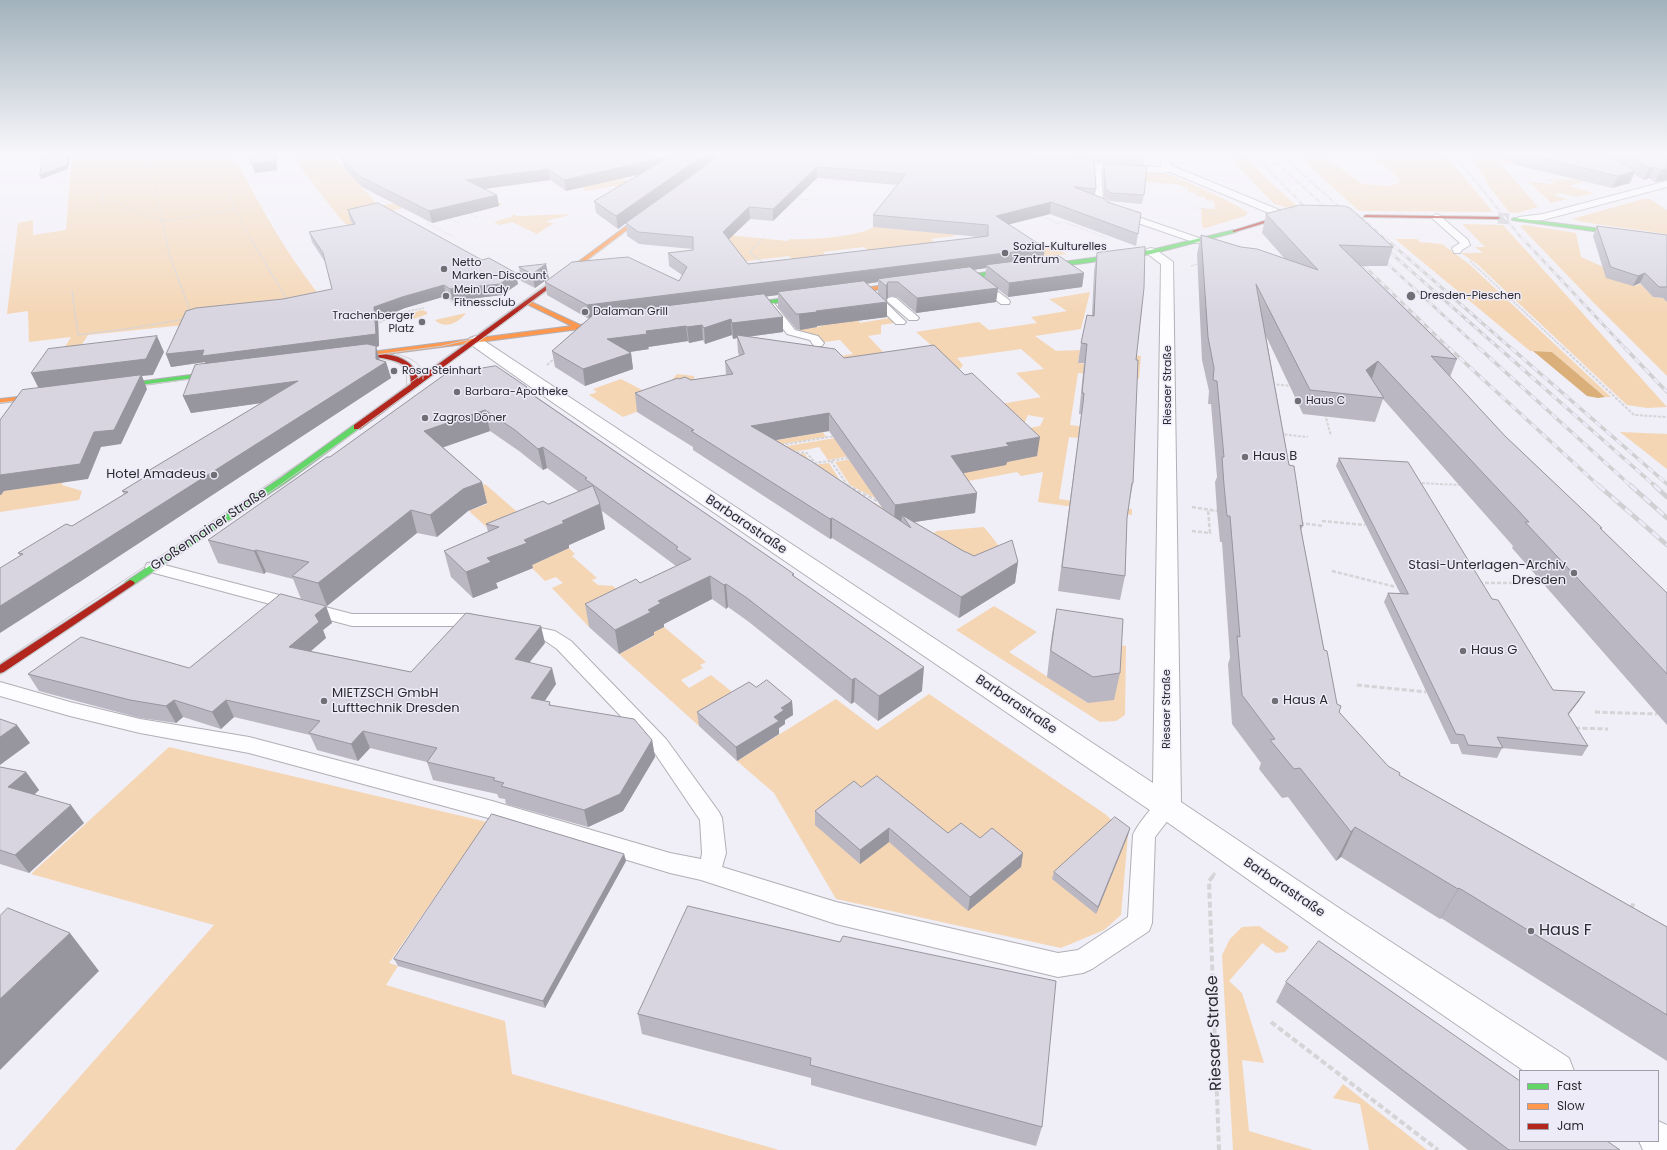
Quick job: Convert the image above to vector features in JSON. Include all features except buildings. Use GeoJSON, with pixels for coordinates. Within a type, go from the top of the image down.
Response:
{"type":"FeatureCollection","features":[{"type":"Feature","properties":{"kind":"street"},"geometry":{"type":"LineString","coordinates":[[414,385],[656,207]]}},
{"type":"Feature","properties":{"kind":"street"},"geometry":{"type":"LineString","coordinates":[[1262,207],[1285,216]]}},
{"type":"Feature","properties":{"kind":"street"},"geometry":{"type":"LineString","coordinates":[[1519,219],[1544,217],[1581,207]]}},
{"type":"Feature","properties":{"kind":"street"},"geometry":{"type":"LineString","coordinates":[[940,280],[1151,252],[1199,241],[1285,216],[1306,215]]}},
{"type":"Feature","properties":{"kind":"street"},"geometry":{"type":"LineString","coordinates":[[1366,216],[1498,218]]}},
{"type":"Feature","properties":{"kind":"street"},"geometry":{"type":"LineString","coordinates":[[1519,219],[1667,239]]}},
{"type":"Feature","properties":{"kind":"street","name":"Riesaer Straße"},"geometry":{"type":"LineString","coordinates":[[1151,252],[1167,262],[1167,807]]}},
{"type":"Feature","properties":{"kind":"street"},"geometry":{"type":"LineString","coordinates":[[830,294],[917,283]]}},
{"type":"Feature","properties":{"kind":"street"},"geometry":{"type":"LineString","coordinates":[[730,307],[815,296]]}},
{"type":"Feature","properties":{"kind":"street"},"geometry":{"type":"LineString","coordinates":[[527,302],[579,327]]}},
{"type":"Feature","properties":{"kind":"street"},"geometry":{"type":"LineString","coordinates":[[339,358],[617,322]]}},
{"type":"Feature","properties":{"kind":"street","name":"Barbarastraße"},"geometry":{"type":"LineString","coordinates":[[475,341],[1555,1070]]}},
{"type":"Feature","properties":{"kind":"street"},"geometry":{"type":"LineString","coordinates":[[362,355],[375,355],[400,359],[412,369],[416,380],[414,385]]}},
{"type":"Feature","properties":{"kind":"street"},"geometry":{"type":"LineString","coordinates":[[107,388],[233,371]]}},
{"type":"Feature","properties":{"kind":"street","name":"Großenhainer Straße"},"geometry":{"type":"LineString","coordinates":[[0,670],[285,479],[414,385]]}},
{"type":"Feature","properties":{"kind":"street"},"geometry":{"type":"LineString","coordinates":[[0,401],[52,395]]}},
{"type":"Feature","properties":{"kind":"lane"},"geometry":{"type":"LineString","coordinates":[[1107,207],[1109,210],[1199,241]]}},
{"type":"Feature","properties":{"kind":"lane"},"geometry":{"type":"LineString","coordinates":[[1436,217],[1465,242],[1465,245],[1457,248],[1457,252]]}},
{"type":"Feature","properties":{"kind":"lane"},"geometry":{"type":"LineString","coordinates":[[971,276],[1004,302]]}},
{"type":"Feature","properties":{"kind":"lane"},"geometry":{"type":"LineString","coordinates":[[878,288],[913,318]]}},
{"type":"Feature","properties":{"kind":"lane"},"geometry":{"type":"LineString","coordinates":[[866,290],[900,322]]}},
{"type":"Feature","properties":{"kind":"lane"},"geometry":{"type":"LineString","coordinates":[[767,302],[791,332],[814,338],[818,343]]}},
{"type":"Feature","properties":{"kind":"lane"},"geometry":{"type":"LineString","coordinates":[[153,567],[352,620],[468,620],[549,635],[564,645],[659,744],[711,818],[714,853],[711,865],[701,870]]}},
{"type":"Feature","properties":{"kind":"lane"},"geometry":{"type":"LineString","coordinates":[[0,689],[70,709],[140,726],[249,745],[492,810],[670,863],[701,870],[836,913],[1058,965],[1083,961],[1140,923],[1144,835],[1167,807]]}},
{"type":"Feature","properties":{"kind":"path"},"geometry":{"type":"LineString","coordinates":[[125,207],[161,221],[236,210]]}},
{"type":"Feature","properties":{"kind":"path"},"geometry":{"type":"LineString","coordinates":[[158,207],[171,259],[192,315]]}},
{"type":"Feature","properties":{"kind":"path"},"geometry":{"type":"LineString","coordinates":[[234,207],[268,270],[291,306]]}},
{"type":"Feature","properties":{"kind":"path"},"geometry":{"type":"LineString","coordinates":[[1196,208],[1205,209],[1211,214],[1225,214]]}},
{"type":"Feature","properties":{"kind":"path"},"geometry":{"type":"LineString","coordinates":[[468,213],[478,218]]}},
{"type":"Feature","properties":{"kind":"path"},"geometry":{"type":"LineString","coordinates":[[1034,214],[1059,223]]}},
{"type":"Feature","properties":{"kind":"path"},"geometry":{"type":"LineString","coordinates":[[449,218],[459,223]]}},
{"type":"Feature","properties":{"kind":"path"},"geometry":{"type":"LineString","coordinates":[[1055,224],[1064,222],[1111,239]]}},
{"type":"Feature","properties":{"kind":"path"},"geometry":{"type":"LineString","coordinates":[[427,223],[454,237]]}},
{"type":"Feature","properties":{"kind":"path"},"geometry":{"type":"LineString","coordinates":[[1100,235],[1104,234]]}},
{"type":"Feature","properties":{"kind":"path"},"geometry":{"type":"LineString","coordinates":[[765,236],[750,252],[750,254],[759,260],[762,260],[768,266]]}},
{"type":"Feature","properties":{"kind":"path"},"geometry":{"type":"LineString","coordinates":[[1457,252],[1474,264],[1634,415],[1667,417]]}},
{"type":"Feature","properties":{"kind":"path"},"geometry":{"type":"LineString","coordinates":[[1191,266],[1198,264]]}},
{"type":"Feature","properties":{"kind":"path"},"geometry":{"type":"LineString","coordinates":[[72,291],[78,335],[133,328],[190,318]]}},
{"type":"Feature","properties":{"kind":"path"},"geometry":{"type":"LineString","coordinates":[[446,296],[444,296],[454,304]]}},
{"type":"Feature","properties":{"kind":"path"},"geometry":{"type":"LineString","coordinates":[[374,326],[388,318],[424,308]]}},
{"type":"Feature","properties":{"kind":"path"},"geometry":{"type":"LineString","coordinates":[[386,316],[391,317]]}},
{"type":"Feature","properties":{"kind":"path"},"geometry":{"type":"LineString","coordinates":[[383,317],[388,318]]}},
{"type":"Feature","properties":{"kind":"path"},"geometry":{"type":"LineString","coordinates":[[544,368],[559,354]]}},
{"type":"Feature","properties":{"kind":"path"},"geometry":{"type":"LineString","coordinates":[[1270,383],[1293,386]]}},
{"type":"Feature","properties":{"kind":"path"},"geometry":{"type":"LineString","coordinates":[[1325,412],[1331,436]]}},
{"type":"Feature","properties":{"kind":"path"},"geometry":{"type":"LineString","coordinates":[[1279,434],[1308,437]]}},
{"type":"Feature","properties":{"kind":"path"},"geometry":{"type":"LineString","coordinates":[[775,446],[837,436]]}},
{"type":"Feature","properties":{"kind":"path"},"geometry":{"type":"LineString","coordinates":[[789,452],[807,453],[815,464],[854,457]]}},
{"type":"Feature","properties":{"kind":"path"},"geometry":{"type":"LineString","coordinates":[[831,461],[847,486],[880,503],[888,502]]}},
{"type":"Feature","properties":{"kind":"path"},"geometry":{"type":"LineString","coordinates":[[1422,483],[1459,485]]}},
{"type":"Feature","properties":{"kind":"path"},"geometry":{"type":"LineString","coordinates":[[1200,509],[1217,511]]}},
{"type":"Feature","properties":{"kind":"path"},"geometry":{"type":"LineString","coordinates":[[1168,527],[1210,533],[1208,510]]}},
{"type":"Feature","properties":{"kind":"path"},"geometry":{"type":"LineString","coordinates":[[1322,521],[1366,525]]}},
{"type":"Feature","properties":{"kind":"path"},"geometry":{"type":"LineString","coordinates":[[1296,522],[1323,526]]}},
{"type":"Feature","properties":{"kind":"path"},"geometry":{"type":"LineString","coordinates":[[1332,571],[1396,587]]}},
{"type":"Feature","properties":{"kind":"path"},"geometry":{"type":"LineString","coordinates":[[1472,583],[1542,583]]}},
{"type":"Feature","properties":{"kind":"path"},"geometry":{"type":"LineString","coordinates":[[1357,685],[1426,692]]}},
{"type":"Feature","properties":{"kind":"path"},"geometry":{"type":"LineString","coordinates":[[1595,712],[1657,714]]}},
{"type":"Feature","properties":{"kind":"path"},"geometry":{"type":"LineString","coordinates":[[1572,728],[1608,729]]}},
{"type":"Feature","properties":{"kind":"path","name":"Riesaer Straße"},"geometry":{"type":"LineString","coordinates":[[1219,1150],[1209,880],[1234,854]]}},
{"type":"Feature","properties":{"kind":"path"},"geometry":{"type":"LineString","coordinates":[[1628,915],[1634,902]]}},
{"type":"Feature","properties":{"kind":"path"},"geometry":{"type":"LineString","coordinates":[[1271,1022],[1438,1150]]}},
{"type":"Feature","properties":{"kind":"shaded area"},"geometry":{"type":"Polygon","coordinates":[[[68,207],[262,207],[285,247],[323,300],[184,325],[88,335],[81,346],[60,355],[71,337],[29,342],[28,311],[7,314],[18,223],[33,220],[33,235],[66,230],[68,207]]]}},
{"type":"Feature","properties":{"kind":"shaded area"},"geometry":{"type":"Polygon","coordinates":[[[331,207],[448,207],[404,208],[351,220],[377,258],[331,207]]]}},
{"type":"Feature","properties":{"kind":"shaded area"},"geometry":{"type":"Polygon","coordinates":[[[1215,207],[1239,207],[1248,213],[1245,216],[1206,228],[1202,227],[1201,208],[1215,209],[1215,207]]]}},
{"type":"Feature","properties":{"kind":"shaded area"},"geometry":{"type":"Polygon","coordinates":[[[1284,207],[1296,207],[1292,209],[1284,207]]]}},
{"type":"Feature","properties":{"kind":"shaded area"},"geometry":{"type":"Polygon","coordinates":[[[1354,207],[1489,207],[1493,212],[1359,211],[1354,207]]]}},
{"type":"Feature","properties":{"kind":"shaded area"},"geometry":{"type":"Polygon","coordinates":[[[1505,207],[1538,207],[1517,213],[1509,212],[1505,207]]]}},
{"type":"Feature","properties":{"kind":"shaded area"},"geometry":{"type":"Polygon","coordinates":[[[1616,207],[1662,207],[1667,210],[1667,234],[1583,222],[1572,219],[1616,207]]]}},
{"type":"Feature","properties":{"kind":"shaded area"},"geometry":{"type":"Polygon","coordinates":[[[514,214],[517,216],[569,214],[546,222],[554,223],[537,234],[512,222],[500,225],[494,222],[511,217],[514,214]]]}},
{"type":"Feature","properties":{"kind":"shaded area"},"geometry":{"type":"Polygon","coordinates":[[[1462,224],[1503,225],[1667,407],[1647,408],[1627,405],[1477,264],[1461,253],[1483,253],[1475,247],[1485,247],[1462,224]]]}},
{"type":"Feature","properties":{"kind":"shaded area"},"geometry":{"type":"Polygon","coordinates":[[[1525,225],[1576,233],[1581,257],[1628,278],[1633,286],[1641,284],[1653,297],[1663,298],[1667,302],[1667,376],[1520,226],[1525,225]]]}},
{"type":"Feature","properties":{"kind":"shaded area"},"geometry":{"type":"Polygon","coordinates":[[[873,227],[952,234],[955,236],[931,239],[936,244],[885,250],[878,248],[870,252],[864,247],[823,252],[834,265],[805,273],[789,256],[707,266],[713,254],[708,233],[788,241],[790,239],[808,239],[846,235],[857,233],[873,227]]]}},
{"type":"Feature","properties":{"kind":"shaded area"},"geometry":{"type":"Polygon","coordinates":[[[970,234],[1030,244],[1041,242],[1067,254],[1043,257],[980,241],[970,234]]]}},
{"type":"Feature","properties":{"kind":"shaded area"},"geometry":{"type":"Polygon","coordinates":[[[1395,239],[1417,239],[1420,242],[1442,244],[1469,264],[1611,397],[1605,397],[1552,352],[1530,351],[1395,239]]]}},
{"type":"Feature","properties":{"kind":"shaded area"},"geometry":{"type":"Polygon","coordinates":[[[1090,292],[1081,329],[1035,336],[1056,351],[1080,350],[1078,363],[1133,369],[1135,355],[1141,356],[1139,379],[1078,373],[1070,425],[1118,432],[1117,442],[1069,437],[1059,499],[1132,509],[1132,515],[1038,502],[1043,472],[1021,476],[1017,472],[963,482],[883,500],[875,498],[850,485],[835,462],[1040,426],[1044,418],[1028,415],[1024,424],[1001,404],[1041,397],[1016,373],[1044,369],[1021,349],[957,358],[963,365],[958,372],[810,361],[853,354],[840,340],[824,342],[817,337],[802,334],[796,330],[857,319],[860,323],[895,317],[900,322],[881,325],[881,334],[868,336],[885,354],[932,346],[916,332],[979,322],[989,330],[1037,323],[1031,317],[1067,311],[1049,299],[1090,292]]]}},
{"type":"Feature","properties":{"kind":"shaded area"},"geometry":{"type":"Polygon","coordinates":[[[422,310],[427,312],[427,314],[417,318],[402,320],[398,317],[422,310]]]}},
{"type":"Feature","properties":{"kind":"shaded area"},"geometry":{"type":"Polygon","coordinates":[[[466,313],[459,320],[447,325],[443,325],[435,320],[466,313]]]}},
{"type":"Feature","properties":{"kind":"shaded area"},"geometry":{"type":"Polygon","coordinates":[[[1533,351],[1552,352],[1605,397],[1598,398],[1587,396],[1533,351]]]}},
{"type":"Feature","properties":{"kind":"shaded area"},"geometry":{"type":"Polygon","coordinates":[[[677,374],[694,376],[695,386],[676,397],[623,417],[589,395],[597,392],[593,389],[621,379],[644,391],[671,381],[677,374]]]}},
{"type":"Feature","properties":{"kind":"shaded area"},"geometry":{"type":"Polygon","coordinates":[[[998,411],[906,446],[828,460],[819,447],[795,451],[781,447],[998,411]]]}},
{"type":"Feature","properties":{"kind":"shaded area"},"geometry":{"type":"Polygon","coordinates":[[[823,432],[826,437],[770,446],[771,441],[823,432]]]}},
{"type":"Feature","properties":{"kind":"shaded area"},"geometry":{"type":"Polygon","coordinates":[[[1620,432],[1667,434],[1667,469],[1620,432]]]}},
{"type":"Feature","properties":{"kind":"shaded area"},"geometry":{"type":"Polygon","coordinates":[[[790,453],[805,454],[812,465],[829,463],[844,487],[884,508],[877,512],[790,453]]]}},
{"type":"Feature","properties":{"kind":"shaded area"},"geometry":{"type":"Polygon","coordinates":[[[63,482],[62,485],[82,491],[79,500],[0,512],[0,495],[4,491],[63,482]]]}},
{"type":"Feature","properties":{"kind":"shaded area"},"geometry":{"type":"Polygon","coordinates":[[[485,484],[538,530],[505,544],[469,511],[487,504],[472,490],[485,484]]]}},
{"type":"Feature","properties":{"kind":"shaded area"},"geometry":{"type":"Polygon","coordinates":[[[984,527],[1010,560],[987,571],[919,541],[937,531],[984,527]]]}},
{"type":"Feature","properties":{"kind":"shaded area"},"geometry":{"type":"Polygon","coordinates":[[[569,548],[575,554],[572,556],[597,578],[592,580],[598,585],[613,586],[635,605],[589,627],[552,588],[563,583],[556,577],[545,581],[530,566],[569,548]]]}},
{"type":"Feature","properties":{"kind":"shaded area"},"geometry":{"type":"Polygon","coordinates":[[[994,606],[1037,632],[1009,652],[1088,703],[1117,645],[1126,646],[1125,715],[1116,721],[1100,722],[956,630],[994,606]]]}},
{"type":"Feature","properties":{"kind":"shaded area"},"geometry":{"type":"Polygon","coordinates":[[[664,627],[706,662],[700,665],[703,668],[681,680],[689,688],[711,675],[742,700],[699,726],[619,654],[654,636],[652,633],[664,627]]]}},
{"type":"Feature","properties":{"kind":"shaded area"},"geometry":{"type":"Polygon","coordinates":[[[929,694],[1105,814],[1128,835],[1121,915],[1104,930],[1061,948],[836,899],[774,793],[737,761],[836,699],[877,730],[929,694]]]}},
{"type":"Feature","properties":{"kind":"shaded area"},"geometry":{"type":"Polygon","coordinates":[[[169,747],[487,822],[389,963],[398,966],[386,985],[505,1021],[512,1074],[779,1150],[15,1150],[214,925],[31,874],[169,747]]]}},
{"type":"Feature","properties":{"kind":"shaded area"},"geometry":{"type":"Polygon","coordinates":[[[1259,926],[1289,947],[1285,952],[1276,953],[1262,943],[1229,981],[1242,993],[1264,1063],[1242,1060],[1249,1131],[1313,1150],[1233,1150],[1222,955],[1230,939],[1242,927],[1259,926]]]}},
{"type":"Feature","properties":{"kind":"shaded area"},"geometry":{"type":"Polygon","coordinates":[[[1343,1084],[1427,1150],[1369,1150],[1360,1104],[1333,1098],[1343,1084]]]}},
{"type":"Feature","properties":{"kind":"tunnel"},"geometry":{"type":"LineString","coordinates":[[1498,218],[1514,219]]}},
{"type":"Feature","properties":{"kind":"tram line"},"geometry":{"type":"LineString","coordinates":[[578,267],[636,224]]}},
{"type":"Feature","properties":{"kind":"tram line"},"geometry":{"type":"LineString","coordinates":[[423,373],[553,279]]}},
{"type":"Feature","properties":{"kind":"tram line"},"geometry":{"type":"LineString","coordinates":[[0,675],[141,581],[280,485],[418,386],[554,285]]}},
{"type":"Feature","properties":{"kind":"tram line"},"geometry":{"type":"LineString","coordinates":[[367,356],[442,346],[467,340]]}},
{"type":"Feature","properties":{"kind":"tram line"},"geometry":{"type":"LineString","coordinates":[[397,354],[411,359],[419,365],[423,373]]}},
{"type":"Feature","properties":{"kind":"tram line"},"geometry":{"type":"LineString","coordinates":[[376,358],[395,362],[400,365],[406,373],[406,386]]}},
{"type":"Feature","properties":{"kind":"tram line"},"geometry":{"type":"LineString","coordinates":[[406,386],[423,373]]}},
{"type":"Feature","properties":{"kind":"tram line"},"geometry":{"type":"LineString","coordinates":[[423,373],[423,379]]}},
{"type":"Feature","properties":{"kind":"tram line"},"geometry":{"type":"LineString","coordinates":[[135,386],[200,378]]}},
{"type":"Feature","properties":{"kind":"tram line"},"geometry":{"type":"LineString","coordinates":[[0,663],[304,460],[406,386]]}},
{"type":"Feature","properties":{"kind":"tram line"},"geometry":{"type":"LineString","coordinates":[[0,403],[24,400]]}},
{"type":"Feature","properties":{"kind":"railway"},"geometry":{"type":"LineString","coordinates":[[1305,207],[1310,212]]}},
{"type":"Feature","properties":{"kind":"railway"},"geometry":{"type":"LineString","coordinates":[[1325,207],[1331,212]]}},
{"type":"Feature","properties":{"kind":"railway"},"geometry":{"type":"LineString","coordinates":[[1339,207],[1346,213]]}},
{"type":"Feature","properties":{"kind":"railway"},"geometry":{"type":"LineString","coordinates":[[1496,207],[1523,240]]}},
{"type":"Feature","properties":{"kind":"railway"},"geometry":{"type":"LineString","coordinates":[[1357,214],[1387,240]]}},
{"type":"Feature","properties":{"kind":"railway"},"geometry":{"type":"LineString","coordinates":[[1386,239],[1512,349]]}},
{"type":"Feature","properties":{"kind":"railway"},"geometry":{"type":"LineString","coordinates":[[1523,239],[1626,349]]}},
{"type":"Feature","properties":{"kind":"railway"},"geometry":{"type":"LineString","coordinates":[[1383,246],[1500,349]]}},
{"type":"Feature","properties":{"kind":"railway"},"geometry":{"type":"LineString","coordinates":[[1380,257],[1480,349]]}},
{"type":"Feature","properties":{"kind":"railway"},"geometry":{"type":"LineString","coordinates":[[1357,259],[1450,349]]}},
{"type":"Feature","properties":{"kind":"railway"},"geometry":{"type":"LineString","coordinates":[[1449,348],[1599,486]]}},
{"type":"Feature","properties":{"kind":"railway"},"geometry":{"type":"LineString","coordinates":[[1479,348],[1631,486]]}},
{"type":"Feature","properties":{"kind":"railway"},"geometry":{"type":"LineString","coordinates":[[1499,348],[1655,486]]}},
{"type":"Feature","properties":{"kind":"railway"},"geometry":{"type":"LineString","coordinates":[[1511,348],[1667,484]]}},
{"type":"Feature","properties":{"kind":"railway"},"geometry":{"type":"LineString","coordinates":[[1625,348],[1667,392]]}},
{"type":"Feature","properties":{"kind":"railway"},"geometry":{"type":"LineString","coordinates":[[1598,485],[1667,545]]}},
{"type":"Feature","properties":{"kind":"railway"},"geometry":{"type":"LineString","coordinates":[[1630,485],[1667,518]]}},
{"type":"Feature","properties":{"kind":"railway"},"geometry":{"type":"LineString","coordinates":[[1654,485],[1667,497]]}},
{"type":"Feature","properties":{"kind":"traffic: fast"},"geometry":{"type":"LineString","coordinates":[[1514,219],[1667,239]]}},
{"type":"Feature","properties":{"kind":"traffic: fast"},"geometry":{"type":"LineString","coordinates":[[951,279],[1151,252],[1234,231]]}},
{"type":"Feature","properties":{"kind":"traffic: fast"},"geometry":{"type":"LineString","coordinates":[[741,306],[808,297]]}},
{"type":"Feature","properties":{"kind":"traffic: fast"},"geometry":{"type":"LineString","coordinates":[[114,387],[221,373]]}},
{"type":"Feature","properties":{"kind":"traffic: fast"},"geometry":{"type":"LineString","coordinates":[[130,583],[285,479],[357,427]]}},
{"type":"Feature","properties":{"kind":"traffic: slow"},"geometry":{"type":"LineString","coordinates":[[560,278],[650,211]]}},
{"type":"Feature","properties":{"kind":"traffic: slow"},"geometry":{"type":"LineString","coordinates":[[842,293],[907,284]]}},
{"type":"Feature","properties":{"kind":"traffic: slow"},"geometry":{"type":"LineString","coordinates":[[527,302],[579,327]]}},
{"type":"Feature","properties":{"kind":"traffic: slow"},"geometry":{"type":"LineString","coordinates":[[348,357],[610,323]]}},
{"type":"Feature","properties":{"kind":"traffic: slow"},"geometry":{"type":"LineString","coordinates":[[0,401],[44,396]]}},
{"type":"Feature","properties":{"kind":"traffic: jam"},"geometry":{"type":"LineString","coordinates":[[1234,231],[1285,216],[1294,216]]}},
{"type":"Feature","properties":{"kind":"traffic: jam"},"geometry":{"type":"LineString","coordinates":[[1366,216],[1498,218]]}},
{"type":"Feature","properties":{"kind":"traffic: jam"},"geometry":{"type":"LineString","coordinates":[[357,427],[560,278]]}},
{"type":"Feature","properties":{"kind":"traffic: jam"},"geometry":{"type":"LineString","coordinates":[[379,356],[393,358],[409,366],[413,371],[414,385]]}},
{"type":"Feature","properties":{"kind":"traffic: jam"},"geometry":{"type":"LineString","coordinates":[[0,670],[130,583]]}},
{"type":"Feature","properties":{"kind":"place","name":"Sozial-Kulturelles Zentrum"},"geometry":{"type":"Point","coordinates":[1005,253]}},
{"type":"Feature","properties":{"kind":"place","name":"Netto Marken-Discount"},"geometry":{"type":"Point","coordinates":[444,269]}},
{"type":"Feature","properties":{"kind":"place","name":"Mein Lady Fitnessclub"},"geometry":{"type":"Point","coordinates":[446,296]}},
{"type":"Feature","properties":{"kind":"place","name":"Dresden-Pieschen"},"geometry":{"type":"Point","coordinates":[1411,296]}},
{"type":"Feature","properties":{"kind":"place","name":"Dalaman Grill"},"geometry":{"type":"Point","coordinates":[585,312]}},
{"type":"Feature","properties":{"kind":"place","name":"Trachenberger Platz"},"geometry":{"type":"Point","coordinates":[422,322]}},
{"type":"Feature","properties":{"kind":"place","name":"Rosa Steinhart"},"geometry":{"type":"Point","coordinates":[394,371]}},
{"type":"Feature","properties":{"kind":"place","name":"Barbara-Apotheke"},"geometry":{"type":"Point","coordinates":[457,392]}},
{"type":"Feature","properties":{"kind":"place","name":"Haus C"},"geometry":{"type":"Point","coordinates":[1298,401]}},
{"type":"Feature","properties":{"kind":"place","name":"Zagros Döner"},"geometry":{"type":"Point","coordinates":[425,418]}},
{"type":"Feature","properties":{"kind":"place","name":"Haus B"},"geometry":{"type":"Point","coordinates":[1245,457]}},
{"type":"Feature","properties":{"kind":"place","name":"Hotel Amadeus"},"geometry":{"type":"Point","coordinates":[214,475]}},
{"type":"Feature","properties":{"kind":"place","name":"Stasi-Unterlagen-Archiv Dresden"},"geometry":{"type":"Point","coordinates":[1574,573]}},
{"type":"Feature","properties":{"kind":"place","name":"Haus G"},"geometry":{"type":"Point","coordinates":[1463,651]}},
{"type":"Feature","properties":{"kind":"place","name":"MIETZSCH GmbH Lufttechnik Dresden"},"geometry":{"type":"Point","coordinates":[324,701]}},
{"type":"Feature","properties":{"kind":"place","name":"Haus A"},"geometry":{"type":"Point","coordinates":[1275,701]}},
{"type":"Feature","properties":{"kind":"place","name":"Haus F"},"geometry":{"type":"Point","coordinates":[1531,931]}}]}
